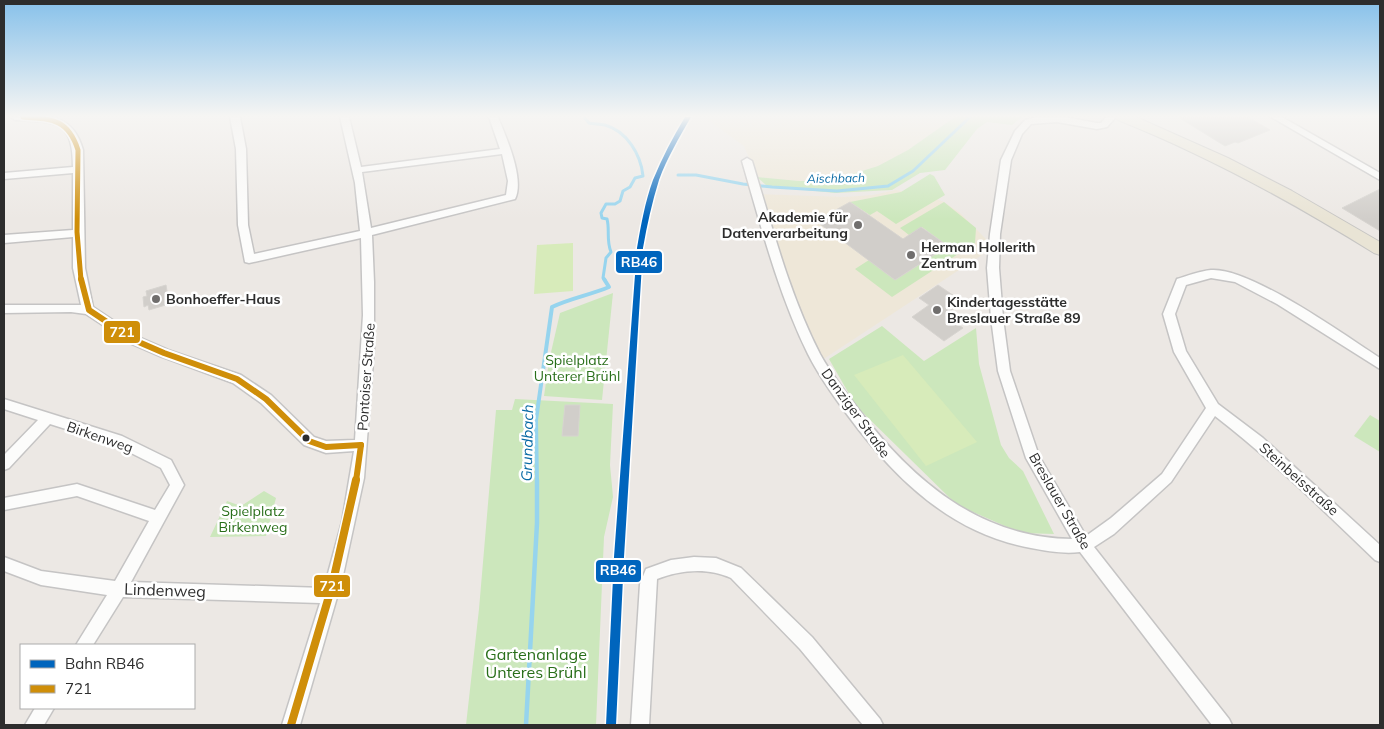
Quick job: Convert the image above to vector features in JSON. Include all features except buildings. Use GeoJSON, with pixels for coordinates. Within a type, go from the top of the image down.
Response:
{"type":"FeatureCollection","features":[{"type":"Feature","properties":{"kind":"main road"},"geometry":{"type":"LineString","coordinates":[[1204,151],[1249,173],[1380,249]]}},
{"type":"Feature","properties":{"kind":"street"},"geometry":{"type":"LineString","coordinates":[[77,151],[79,268],[86,304],[89,310],[103,321],[149,347],[237,379],[266,398],[308,441],[326,447],[361,445]]}},
{"type":"Feature","properties":{"kind":"street"},"geometry":{"type":"LineString","coordinates":[[241,151],[243,225],[248,259],[368,234],[510,197],[514,190],[505,151]]}},
{"type":"Feature","properties":{"kind":"street","name":"Pontoiser Straße"},"geometry":{"type":"LineString","coordinates":[[291,725],[329,596],[355,492],[361,445],[370,319],[368,234],[358,170],[353,151]]}},
{"type":"Feature","properties":{"kind":"street"},"geometry":{"type":"LineString","coordinates":[[358,170],[505,151]]}},
{"type":"Feature","properties":{"kind":"street","name":"Breslauer Straße"},"geometry":{"type":"LineString","coordinates":[[1010,151],[1006,160],[995,234],[993,281],[1004,371],[1033,458],[1083,545],[1223,725]]}},
{"type":"Feature","properties":{"kind":"street"},"geometry":{"type":"LineString","coordinates":[[1335,151],[1380,177]]}},
{"type":"Feature","properties":{"kind":"street","name":"Danziger Straße"},"geometry":{"type":"LineString","coordinates":[[747,161],[786,285],[814,354],[825,373],[866,431],[896,467],[921,490],[950,511],[994,533],[1044,544],[1083,545]]}},
{"type":"Feature","properties":{"kind":"street"},"geometry":{"type":"LineString","coordinates":[[4,176],[78,170]]}},
{"type":"Feature","properties":{"kind":"street"},"geometry":{"type":"LineString","coordinates":[[4,239],[78,233]]}},
{"type":"Feature","properties":{"kind":"street"},"geometry":{"type":"LineString","coordinates":[[1083,545],[1106,531],[1168,476],[1213,408],[1180,352],[1168,314],[1181,282],[1212,274],[1250,282],[1380,364]]}},
{"type":"Feature","properties":{"kind":"street"},"geometry":{"type":"LineString","coordinates":[[4,310],[71,308],[89,310]]}},
{"type":"Feature","properties":{"kind":"street","name":"Birkenweg"},"geometry":{"type":"LineString","coordinates":[[4,404],[117,440],[166,464],[177,486],[119,589],[85,644]]}},
{"type":"Feature","properties":{"kind":"street","name":"Steinbeisstraße"},"geometry":{"type":"LineString","coordinates":[[1213,408],[1258,442],[1380,555]]}},
{"type":"Feature","properties":{"kind":"street"},"geometry":{"type":"LineString","coordinates":[[4,464],[47,419]]}},
{"type":"Feature","properties":{"kind":"street"},"geometry":{"type":"LineString","coordinates":[[4,504],[77,490],[160,518]]}},
{"type":"Feature","properties":{"kind":"street"},"geometry":{"type":"LineString","coordinates":[[640,725],[648,584],[651,574],[665,568],[712,563],[726,567],[736,573],[806,644],[874,725]]}},
{"type":"Feature","properties":{"kind":"street","name":"Lindenweg"},"geometry":{"type":"LineString","coordinates":[[4,564],[42,578],[119,589],[329,596]]}},
{"type":"Feature","properties":{"kind":"street"},"geometry":{"type":"LineString","coordinates":[[34,725],[44,709]]}},
{"type":"Feature","properties":{"kind":"shaded area"},"geometry":{"type":"Polygon","coordinates":[[[746,151],[906,151],[878,166],[830,181],[799,181],[757,177],[746,151]]]}},
{"type":"Feature","properties":{"kind":"shaded area"},"geometry":{"type":"Polygon","coordinates":[[[896,190],[944,202],[960,213],[994,247],[819,362],[757,194],[844,197],[873,195],[896,190]]]}},
{"type":"Feature","properties":{"kind":"green space"},"geometry":{"type":"Polygon","coordinates":[[[906,151],[960,151],[945,170],[920,173],[892,190],[835,193],[767,186],[757,177],[799,181],[830,181],[878,166],[906,151]]]}},
{"type":"Feature","properties":{"kind":"green space"},"geometry":{"type":"Polygon","coordinates":[[[930,174],[934,176],[945,195],[896,224],[877,211],[870,215],[850,202],[901,192],[930,174]]]}},
{"type":"Feature","properties":{"kind":"green space"},"geometry":{"type":"Polygon","coordinates":[[[944,202],[976,228],[975,243],[892,297],[855,269],[869,260],[895,280],[948,246],[922,227],[909,235],[900,228],[944,202]]]}},
{"type":"Feature","properties":{"kind":"green space"},"geometry":{"type":"Polygon","coordinates":[[[573,243],[573,291],[534,294],[537,245],[573,243]]]}},
{"type":"Feature","properties":{"kind":"green space","name":"Spielplatz Unterer Brühl"},"geometry":{"type":"Polygon","coordinates":[[[613,293],[602,400],[544,396],[549,361],[560,313],[613,293]]]}},
{"type":"Feature","properties":{"kind":"green space"},"geometry":{"type":"Polygon","coordinates":[[[882,326],[924,361],[976,328],[979,364],[1001,445],[1009,458],[1023,471],[1054,534],[1021,533],[957,505],[856,406],[829,359],[882,326]]]}},
{"type":"Feature","properties":{"kind":"green space"},"geometry":{"type":"Polygon","coordinates":[[[903,355],[977,442],[926,466],[854,375],[903,355]]]}},
{"type":"Feature","properties":{"kind":"green space","name":"Gartenanlage Unteres Brühl"},"geometry":{"type":"Polygon","coordinates":[[[515,399],[613,404],[610,465],[613,497],[604,537],[596,725],[466,725],[479,609],[496,410],[512,410],[515,399]]]}},
{"type":"Feature","properties":{"kind":"green space"},"geometry":{"type":"Polygon","coordinates":[[[1370,415],[1380,421],[1380,452],[1354,436],[1370,415]]]}},
{"type":"Feature","properties":{"kind":"green space","name":"Spielplatz Birkenweg"},"geometry":{"type":"Polygon","coordinates":[[[264,491],[276,498],[266,536],[210,537],[227,501],[241,506],[264,491]]]}},
{"type":"Feature","properties":{"kind":"waterway","name":"Grundbach"},"geometry":{"type":"LineString","coordinates":[[604,279],[606,258],[611,252],[607,219],[602,218],[601,213],[606,204],[615,204],[620,201],[623,191],[630,187],[635,178],[643,176],[635,151]]}},
{"type":"Feature","properties":{"kind":"waterway","name":"Aischbach"},"geometry":{"type":"LineString","coordinates":[[678,175],[696,175],[743,184],[772,187],[837,191],[888,186],[913,171],[934,151]]}},
{"type":"Feature","properties":{"kind":"waterway","name":"Grundbach"},"geometry":{"type":"LineString","coordinates":[[537,481],[536,420],[552,307],[609,287],[604,279]]}},
{"type":"Feature","properties":{"kind":"waterway","name":"Grundbach"},"geometry":{"type":"LineString","coordinates":[[526,725],[537,523],[537,481]]}},
{"type":"Feature","properties":{"kind":"rail line","name":"RB46"},"geometry":{"type":"LineString","coordinates":[[611,725],[619,557],[640,248],[651,195],[669,151]]}},
{"type":"Feature","properties":{"kind":"transit line","name":"721"},"geometry":{"type":"LineString","coordinates":[[78,151],[78,255],[80,276],[89,310],[134,340],[164,353],[237,379],[266,399],[309,441],[326,447],[361,445]]}},
{"type":"Feature","properties":{"kind":"transit line","name":"721"},"geometry":{"type":"LineString","coordinates":[[291,725],[341,551],[356,481],[361,445]]}},
{"type":"Feature","properties":{"kind":"place","name":"Akademie für Datenverarbeitung"},"geometry":{"type":"Point","coordinates":[858,225]}},
{"type":"Feature","properties":{"kind":"place","name":"Herman Hollerith Zentrum"},"geometry":{"type":"Point","coordinates":[911,255]}},
{"type":"Feature","properties":{"kind":"place","name":"Bonhoeffer-Haus"},"geometry":{"type":"Point","coordinates":[156,299]}},
{"type":"Feature","properties":{"kind":"place","name":"Kindertagesstätte Breslauer Straße 89"},"geometry":{"type":"Point","coordinates":[937,310]}}]}
